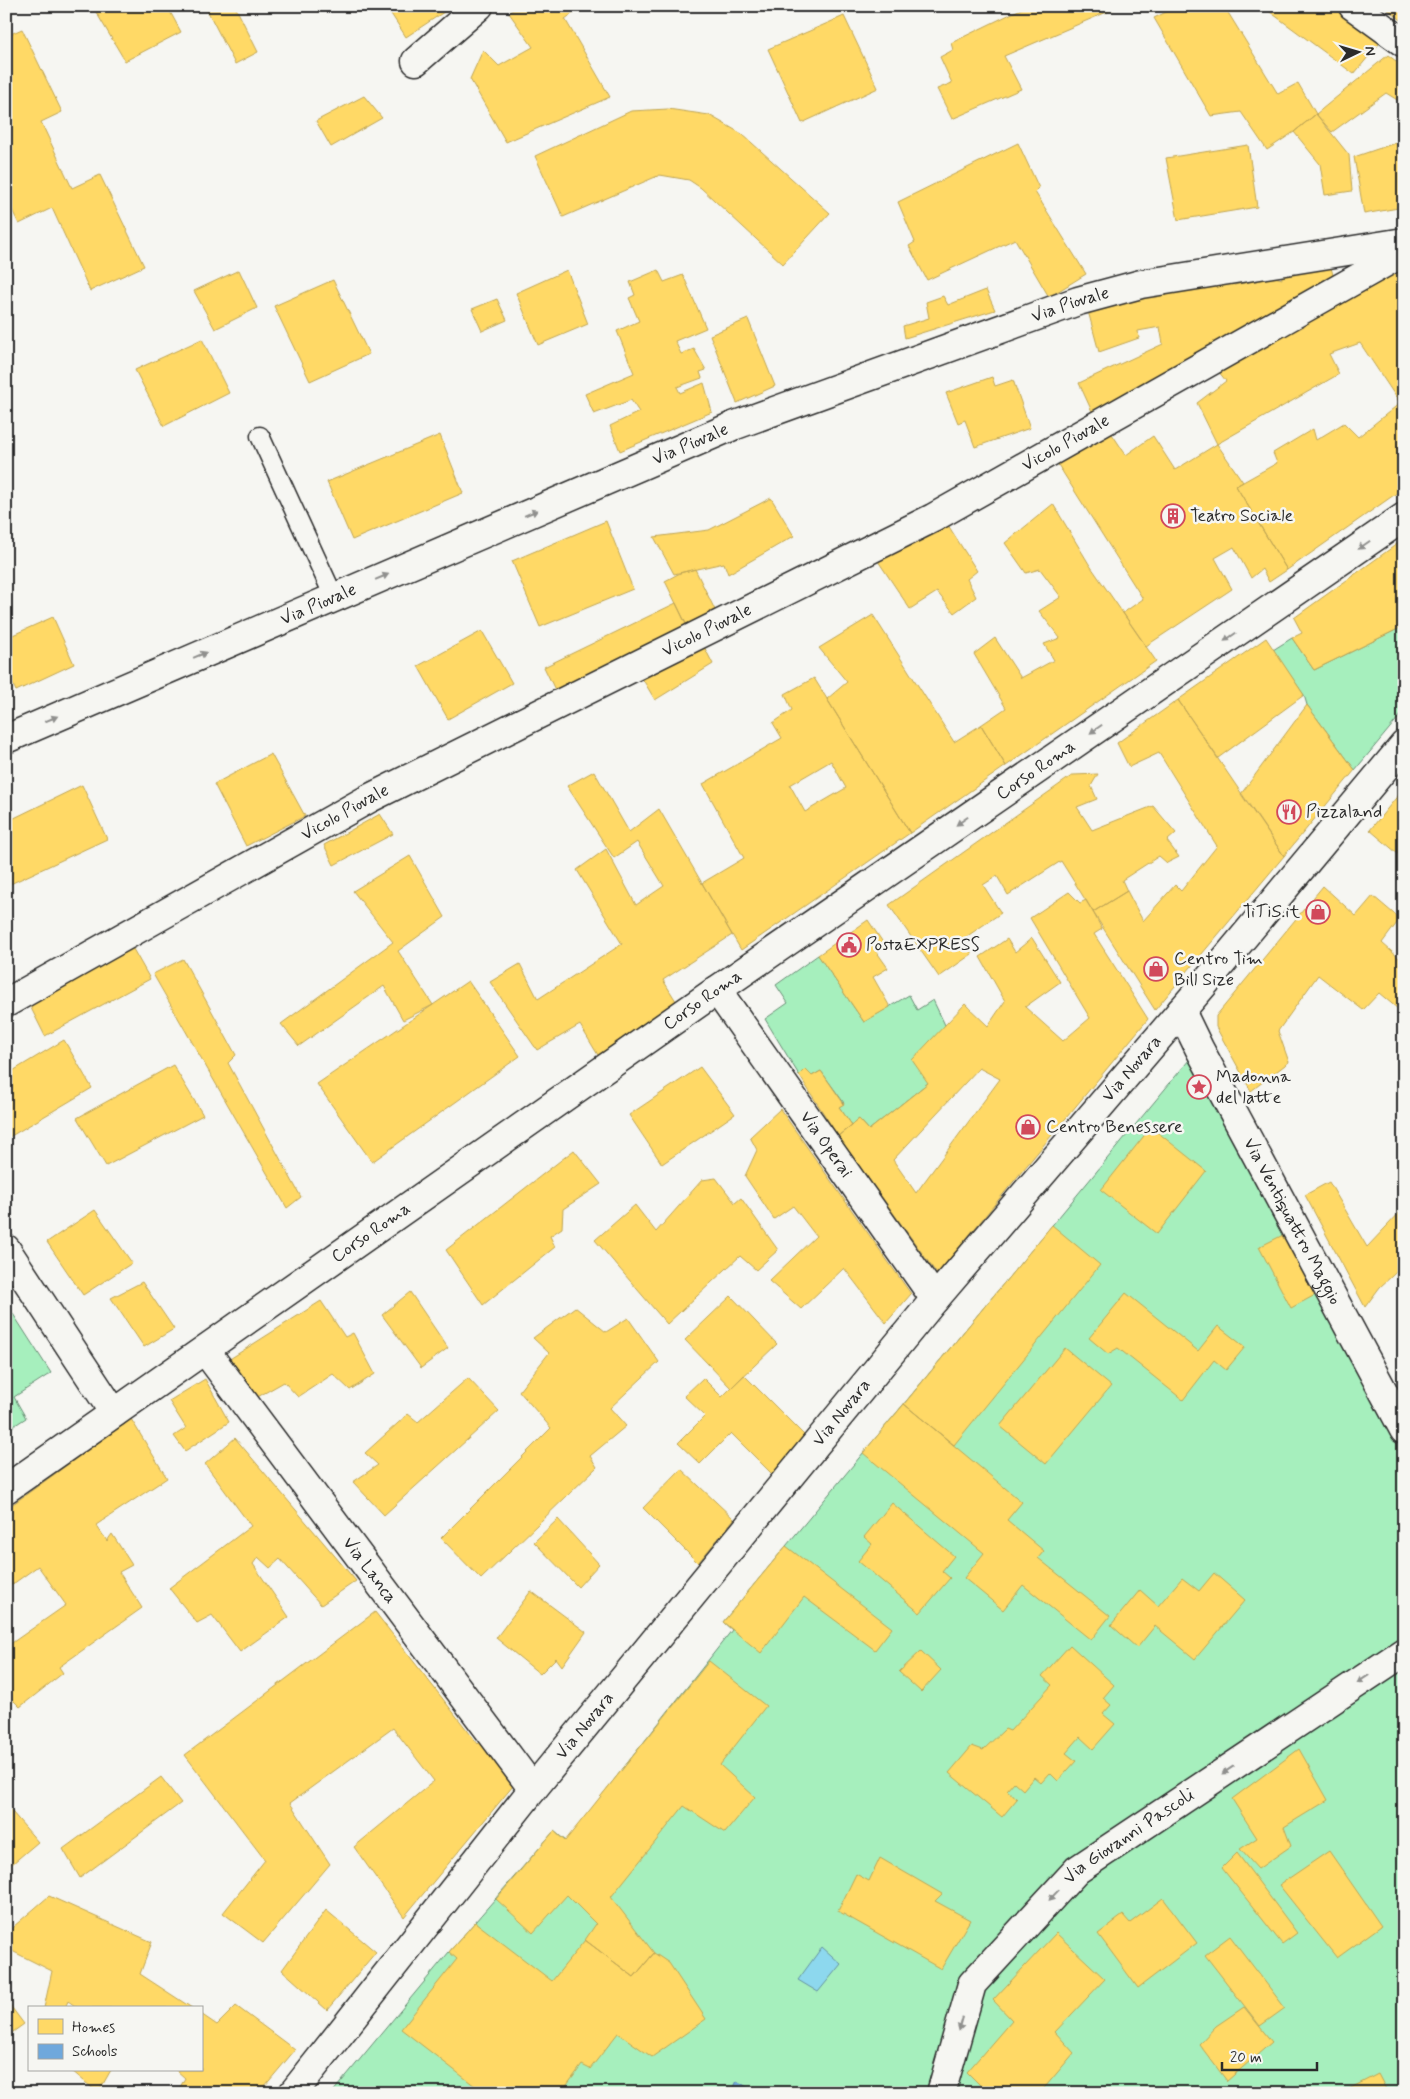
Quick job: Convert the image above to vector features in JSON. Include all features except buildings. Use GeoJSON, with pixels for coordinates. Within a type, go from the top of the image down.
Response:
{"type":"FeatureCollection","features":[{"type":"Feature","properties":{"kind":"street"},"geometry":{"type":"LineString","coordinates":[[416,61],[479,6]]}},
{"type":"Feature","properties":{"kind":"street"},"geometry":{"type":"LineString","coordinates":[[1353,6],[1404,43]]}},
{"type":"Feature","properties":{"kind":"street","name":"Via Piovale"},"geometry":{"type":"LineString","coordinates":[[6,739],[733,426],[1078,301],[1141,284],[1404,242]]}},
{"type":"Feature","properties":{"kind":"street","name":"Vicolo Piovale"},"geometry":{"type":"LineString","coordinates":[[6,1003],[370,798],[933,518],[1404,252]]}},
{"type":"Feature","properties":{"kind":"street","name":"Corso Roma"},"geometry":{"type":"LineString","coordinates":[[6,1489],[717,990],[1404,517]]}},
{"type":"Feature","properties":{"kind":"street","name":"Via Novara"},"geometry":{"type":"LineString","coordinates":[[293,2093],[533,1789],[935,1299],[1181,1011],[1404,744]]}},
{"type":"Feature","properties":{"kind":"street","name":"Via Operai"},"geometry":{"type":"LineString","coordinates":[[717,990],[935,1299]]}},
{"type":"Feature","properties":{"kind":"street","name":"Via Ventiquattro Maggio"},"geometry":{"type":"LineString","coordinates":[[1181,1011],[1404,1430]]}},
{"type":"Feature","properties":{"kind":"street"},"geometry":{"type":"LineString","coordinates":[[6,1249],[114,1413]]}},
{"type":"Feature","properties":{"kind":"street","name":"Via Lanca"},"geometry":{"type":"LineString","coordinates":[[205,1350],[533,1789]]}},
{"type":"Feature","properties":{"kind":"street","name":"Via Giovanni Pascoli"},"geometry":{"type":"LineString","coordinates":[[940,2093],[972,1984],[1077,1870],[1404,1652]]}},
{"type":"Feature","properties":{"kind":"lane"},"geometry":{"type":"LineString","coordinates":[[260,436],[334,597]]}},
{"type":"Feature","properties":{"kind":"green space"},"geometry":{"type":"Polygon","coordinates":[[[1404,626],[1404,711],[1355,770],[1307,705],[1304,695],[1273,650],[1292,638],[1314,670],[1404,626]]]}},
{"type":"Feature","properties":{"kind":"green space"},"geometry":{"type":"Polygon","coordinates":[[[818,955],[864,1022],[909,995],[917,1010],[933,1000],[945,1025],[928,1083],[869,1130],[859,1119],[852,1125],[839,1107],[844,1103],[821,1071],[812,1076],[805,1069],[799,1075],[765,1019],[788,1003],[776,985],[818,955]]]}},
{"type":"Feature","properties":{"kind":"green space"},"geometry":{"type":"Polygon","coordinates":[[[1199,1048],[1404,1430],[1404,2093],[332,2093],[449,1952],[554,1831],[566,1841],[732,1630],[723,1622],[1199,1048]]]}},
{"type":"Feature","properties":{"kind":"green space"},"geometry":{"type":"Polygon","coordinates":[[[6,1303],[51,1373],[14,1397],[26,1418],[6,1431],[6,1303]]]}},
{"type":"Feature","properties":{"kind":"water"},"geometry":{"type":"Polygon","coordinates":[[[822,1947],[841,1964],[818,1992],[798,1980],[822,1947]]]}},
{"type":"Feature","properties":{"kind":"place","name":"Teatro Sociale"},"geometry":{"type":"Point","coordinates":[1173,516]}},
{"type":"Feature","properties":{"kind":"place","name":"Pizzaland"},"geometry":{"type":"Point","coordinates":[1289,812]}},
{"type":"Feature","properties":{"kind":"place","name":"TiTiS.it"},"geometry":{"type":"Point","coordinates":[1318,912]}},
{"type":"Feature","properties":{"kind":"place","name":"PostaEXPRESS"},"geometry":{"type":"Point","coordinates":[849,945]}},
{"type":"Feature","properties":{"kind":"place","name":"Centro Tim Bill Size"},"geometry":{"type":"Point","coordinates":[1156,969]}},
{"type":"Feature","properties":{"kind":"place","name":"Madonna del latte"},"geometry":{"type":"Point","coordinates":[1199,1087]}},
{"type":"Feature","properties":{"kind":"place","name":"Centro Benessere"},"geometry":{"type":"Point","coordinates":[1028,1127]}}]}
